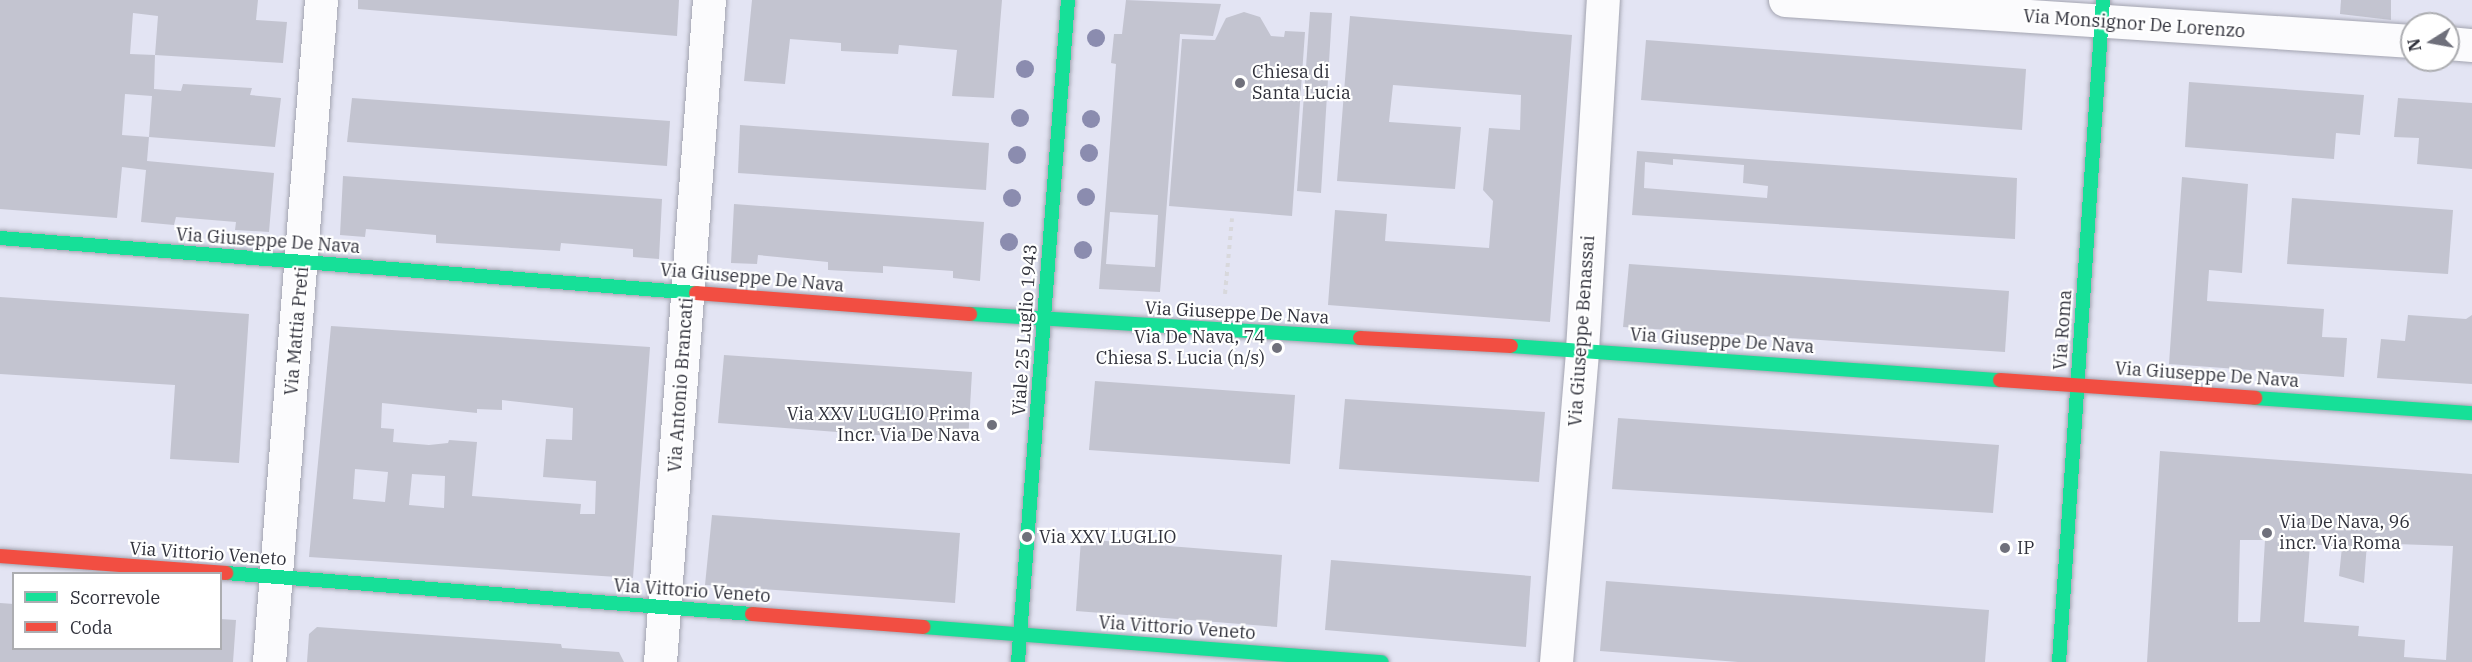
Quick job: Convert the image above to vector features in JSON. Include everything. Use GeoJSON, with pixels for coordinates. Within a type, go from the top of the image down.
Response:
{"type":"FeatureCollection","features":[{"type":"Feature","properties":{"kind":"street","name":"Via Mattia Preti"},"geometry":{"type":"LineString","coordinates":[[269,662],[303,261],[321,0]]}},
{"type":"Feature","properties":{"kind":"street","name":"Via Antonio Brancati"},"geometry":{"type":"LineString","coordinates":[[660,662],[710,0]]}},
{"type":"Feature","properties":{"kind":"street","name":"Viale 25 Luglio 1943"},"geometry":{"type":"LineString","coordinates":[[1018,662],[1068,0]]}},
{"type":"Feature","properties":{"kind":"street","name":"Via Giuseppe Benassai"},"geometry":{"type":"LineString","coordinates":[[1556,662],[1582,350],[1603,0]]}},
{"type":"Feature","properties":{"kind":"street","name":"Via Monsignor De Lorenzo"},"geometry":{"type":"LineString","coordinates":[[1785,0],[2102,11],[2400,40]]}},
{"type":"Feature","properties":{"kind":"street","name":"Via Roma"},"geometry":{"type":"LineString","coordinates":[[2059,662],[2102,11]]}},
{"type":"Feature","properties":{"kind":"street","name":"Via Giuseppe De Nava"},"geometry":{"type":"LineString","coordinates":[[0,238],[688,290],[1044,320],[1582,350],[2077,383],[2472,413]]}},
{"type":"Feature","properties":{"kind":"street","name":"Via Vittorio Veneto"},"geometry":{"type":"LineString","coordinates":[[0,556],[211,572]]}},
{"type":"Feature","properties":{"kind":"street","name":"Via Vittorio Veneto"},"geometry":{"type":"LineString","coordinates":[[222,573],[1382,662]]}},
{"type":"Feature","properties":{"kind":"path"},"geometry":{"type":"LineString","coordinates":[[1221,330],[1232,218]]}},
{"type":"Feature","properties":{"kind":"building"},"geometry":{"type":"Polygon","coordinates":[[[0,0],[258,0],[256,20],[287,22],[283,63],[155,55],[154,89],[181,91],[183,84],[252,88],[250,95],[281,98],[275,147],[149,137],[147,161],[274,173],[269,232],[235,230],[236,222],[176,217],[174,225],[141,222],[146,170],[122,167],[117,218],[0,209],[0,0]],[[133,13],[130,54],[155,55],[158,16],[133,13]],[[125,94],[122,135],[149,137],[152,96],[125,94]]]}},
{"type":"Feature","properties":{"kind":"building"},"geometry":{"type":"Polygon","coordinates":[[[358,0],[679,0],[677,36],[358,9],[358,0]]]}},
{"type":"Feature","properties":{"kind":"building"},"geometry":{"type":"Polygon","coordinates":[[[752,0],[1002,0],[994,98],[952,96],[957,50],[899,45],[898,54],[841,51],[841,43],[790,39],[785,84],[744,81],[752,0]]]}},
{"type":"Feature","properties":{"kind":"building"},"geometry":{"type":"Polygon","coordinates":[[[1126,0],[1221,4],[1213,36],[1180,34],[1160,292],[1099,289],[1116,64],[1111,63],[1114,34],[1122,34],[1126,0]],[[1110,212],[1106,264],[1155,267],[1158,215],[1110,212]]]}},
{"type":"Feature","properties":{"kind":"building"},"geometry":{"type":"Polygon","coordinates":[[[2341,0],[2391,0],[2391,20],[2340,14],[2341,0]]]}},
{"type":"Feature","properties":{"kind":"building","name":"Chiesa di Santa Lucia"},"geometry":{"type":"Polygon","coordinates":[[[1244,12],[1260,17],[1271,36],[1284,37],[1285,31],[1305,32],[1292,216],[1169,206],[1182,39],[1215,40],[1226,18],[1244,12]]]}},
{"type":"Feature","properties":{"kind":"building"},"geometry":{"type":"Polygon","coordinates":[[[1310,12],[1332,13],[1321,193],[1297,191],[1310,12]]]}},
{"type":"Feature","properties":{"kind":"building"},"geometry":{"type":"Polygon","coordinates":[[[1350,16],[1572,35],[1550,322],[1328,305],[1335,210],[1387,214],[1385,241],[1489,248],[1493,201],[1483,190],[1489,128],[1520,130],[1521,95],[1393,85],[1389,122],[1461,127],[1455,189],[1337,181],[1350,16]]]}},
{"type":"Feature","properties":{"kind":"building"},"geometry":{"type":"Polygon","coordinates":[[[1646,40],[2026,69],[2022,130],[1641,100],[1646,40]]]}},
{"type":"Feature","properties":{"kind":"building"},"geometry":{"type":"Polygon","coordinates":[[[2189,82],[2364,95],[2360,135],[2336,133],[2334,159],[2185,147],[2189,82]]]}},
{"type":"Feature","properties":{"kind":"building"},"geometry":{"type":"Polygon","coordinates":[[[352,98],[670,121],[667,166],[347,142],[352,98]]]}},
{"type":"Feature","properties":{"kind":"building"},"geometry":{"type":"Polygon","coordinates":[[[2398,98],[2472,103],[2472,169],[2417,164],[2419,138],[2394,137],[2398,98]]]}},
{"type":"Feature","properties":{"kind":"building"},"geometry":{"type":"Polygon","coordinates":[[[740,125],[989,143],[986,190],[738,173],[740,125]]]}},
{"type":"Feature","properties":{"kind":"building"},"geometry":{"type":"Polygon","coordinates":[[[1637,151],[2017,178],[2015,239],[1632,215],[1637,151]],[[1673,159],[1673,165],[1645,162],[1644,188],[1767,198],[1768,186],[1743,183],[1744,165],[1673,159]]]}},
{"type":"Feature","properties":{"kind":"building"},"geometry":{"type":"Polygon","coordinates":[[[343,176],[662,199],[659,259],[633,257],[633,249],[561,243],[560,251],[436,243],[436,235],[366,229],[365,237],[340,235],[343,176]]]}},
{"type":"Feature","properties":{"kind":"building"},"geometry":{"type":"Polygon","coordinates":[[[2182,177],[2248,184],[2242,273],[2209,270],[2207,301],[2324,309],[2322,337],[2347,338],[2344,377],[2169,364],[2182,177]]]}},
{"type":"Feature","properties":{"kind":"building"},"geometry":{"type":"Polygon","coordinates":[[[2292,198],[2453,210],[2448,274],[2287,264],[2292,198]]]}},
{"type":"Feature","properties":{"kind":"building"},"geometry":{"type":"Polygon","coordinates":[[[734,204],[984,222],[980,281],[953,278],[953,271],[883,266],[883,273],[828,270],[828,262],[758,255],[757,264],[731,263],[734,204]]]}},
{"type":"Feature","properties":{"kind":"building"},"geometry":{"type":"Polygon","coordinates":[[[1629,264],[2009,291],[2005,352],[1623,327],[1629,264]]]}},
{"type":"Feature","properties":{"kind":"building"},"geometry":{"type":"Polygon","coordinates":[[[0,297],[249,314],[239,463],[170,459],[175,385],[0,374],[0,297]]]}},
{"type":"Feature","properties":{"kind":"building"},"geometry":{"type":"Polygon","coordinates":[[[2408,315],[2466,319],[2472,315],[2472,384],[2377,378],[2381,339],[2405,341],[2408,315]]]}},
{"type":"Feature","properties":{"kind":"building"},"geometry":{"type":"Polygon","coordinates":[[[331,326],[650,347],[633,578],[309,557],[331,326]],[[502,400],[502,410],[477,409],[477,413],[382,403],[381,428],[394,429],[393,442],[429,445],[448,443],[449,440],[477,442],[472,496],[581,504],[580,514],[595,514],[596,481],[543,477],[546,439],[572,440],[573,408],[502,400]],[[355,469],[353,499],[385,502],[388,472],[355,469]],[[412,474],[409,505],[444,508],[445,476],[412,474]]]}},
{"type":"Feature","properties":{"kind":"building"},"geometry":{"type":"Polygon","coordinates":[[[724,355],[972,372],[968,442],[718,423],[724,355]]]}},
{"type":"Feature","properties":{"kind":"building"},"geometry":{"type":"Polygon","coordinates":[[[1095,381],[1295,395],[1290,464],[1089,450],[1095,381]]]}},
{"type":"Feature","properties":{"kind":"building"},"geometry":{"type":"Polygon","coordinates":[[[1345,399],[1545,412],[1539,482],[1339,469],[1345,399]]]}},
{"type":"Feature","properties":{"kind":"building"},"geometry":{"type":"Polygon","coordinates":[[[1618,418],[1999,445],[1993,513],[1612,489],[1618,418]]]}},
{"type":"Feature","properties":{"kind":"building"},"geometry":{"type":"Polygon","coordinates":[[[2160,451],[2472,474],[2472,662],[2147,662],[2160,451]],[[2240,540],[2238,622],[2260,622],[2265,540],[2240,540]],[[2367,543],[2364,583],[2339,576],[2342,547],[2310,544],[2304,622],[2359,626],[2358,636],[2405,640],[2404,657],[2446,660],[2453,546],[2367,543]]]}},
{"type":"Feature","properties":{"kind":"building"},"geometry":{"type":"Polygon","coordinates":[[[712,515],[960,533],[955,603],[705,585],[712,515]]]}},
{"type":"Feature","properties":{"kind":"building"},"geometry":{"type":"Polygon","coordinates":[[[1081,539],[1282,555],[1277,627],[1076,611],[1081,539]]]}},
{"type":"Feature","properties":{"kind":"building"},"geometry":{"type":"Polygon","coordinates":[[[1331,560],[1531,576],[1526,647],[1325,630],[1331,560]]]}},
{"type":"Feature","properties":{"kind":"building"},"geometry":{"type":"Polygon","coordinates":[[[1606,581],[1989,610],[1985,662],[1738,662],[1600,651],[1606,581]]]}},
{"type":"Feature","properties":{"kind":"building"},"geometry":{"type":"Polygon","coordinates":[[[0,603],[12,604],[12,650],[222,650],[222,619],[236,620],[233,662],[0,662],[0,603]]]}},
{"type":"Feature","properties":{"kind":"building"},"geometry":{"type":"Polygon","coordinates":[[[317,627],[561,644],[562,648],[619,652],[624,662],[307,662],[309,634],[317,627]]]}},
{"type":"Feature","properties":{"kind":"traffic: fast"},"geometry":{"type":"LineString","coordinates":[[1018,662],[1068,0]]}},
{"type":"Feature","properties":{"kind":"traffic: fast"},"geometry":{"type":"LineString","coordinates":[[2059,662],[2103,0]]}},
{"type":"Feature","properties":{"kind":"traffic: fast"},"geometry":{"type":"LineString","coordinates":[[0,238],[696,293]]}},
{"type":"Feature","properties":{"kind":"traffic: fast"},"geometry":{"type":"LineString","coordinates":[[970,314],[1360,338]]}},
{"type":"Feature","properties":{"kind":"traffic: fast"},"geometry":{"type":"LineString","coordinates":[[1511,346],[2000,380]]}},
{"type":"Feature","properties":{"kind":"traffic: fast"},"geometry":{"type":"LineString","coordinates":[[2255,398],[2472,413]]}},
{"type":"Feature","properties":{"kind":"traffic: fast"},"geometry":{"type":"LineString","coordinates":[[226,573],[752,614]]}},
{"type":"Feature","properties":{"kind":"traffic: fast"},"geometry":{"type":"LineString","coordinates":[[924,627],[1382,662]]}},
{"type":"Feature","properties":{"kind":"traffic: jam"},"geometry":{"type":"LineString","coordinates":[[696,293],[970,314]]}},
{"type":"Feature","properties":{"kind":"traffic: jam"},"geometry":{"type":"LineString","coordinates":[[1360,338],[1511,346]]}},
{"type":"Feature","properties":{"kind":"traffic: jam"},"geometry":{"type":"LineString","coordinates":[[2000,380],[2255,398]]}},
{"type":"Feature","properties":{"kind":"traffic: jam"},"geometry":{"type":"LineString","coordinates":[[0,556],[213,572]]}},
{"type":"Feature","properties":{"kind":"traffic: jam"},"geometry":{"type":"LineString","coordinates":[[222,573],[226,573]]}},
{"type":"Feature","properties":{"kind":"traffic: jam"},"geometry":{"type":"LineString","coordinates":[[752,614],[924,627]]}},
{"type":"Feature","properties":{"kind":"place","name":"Chiesa di Santa Lucia"},"geometry":{"type":"Point","coordinates":[1240,83]}},
{"type":"Feature","properties":{"kind":"place","name":"Via De Nava, 74 Chiesa S. Lucia (n/s)"},"geometry":{"type":"Point","coordinates":[1277,348]}},
{"type":"Feature","properties":{"kind":"place","name":"Via XXV LUGLIO Prima Incr. Via De Nava"},"geometry":{"type":"Point","coordinates":[992,425]}},
{"type":"Feature","properties":{"kind":"place","name":"Via De Nava, 96 incr. Via Roma"},"geometry":{"type":"Point","coordinates":[2267,533]}},
{"type":"Feature","properties":{"kind":"place","name":"Via XXV LUGLIO"},"geometry":{"type":"Point","coordinates":[1027,537]}},
{"type":"Feature","properties":{"kind":"place","name":"IP"},"geometry":{"type":"Point","coordinates":[2005,548]}}]}
